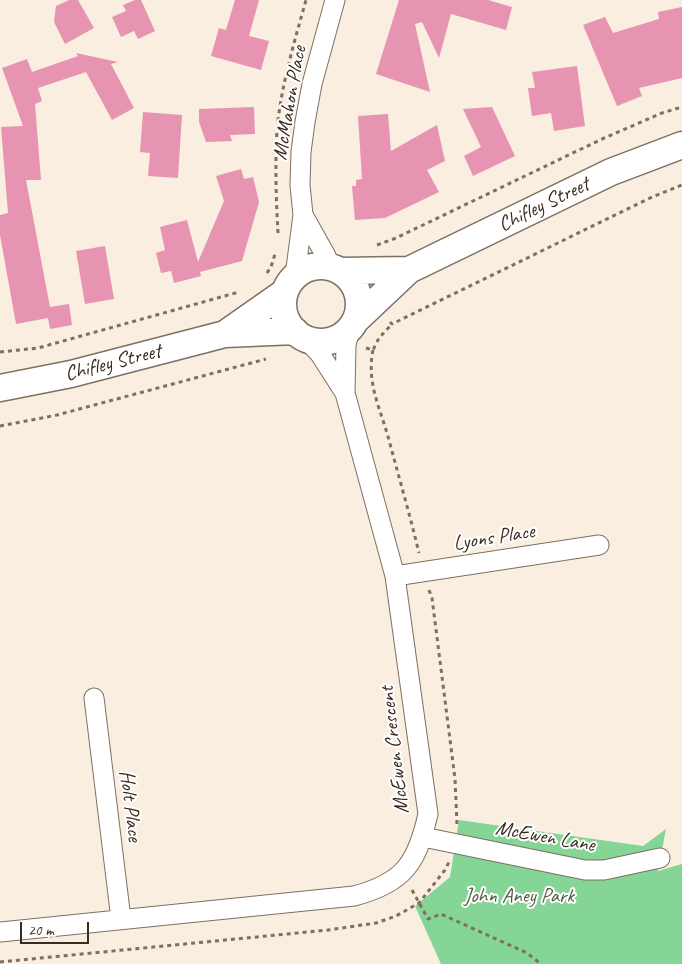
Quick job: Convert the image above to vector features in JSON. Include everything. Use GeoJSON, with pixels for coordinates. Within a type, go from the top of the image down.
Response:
{"type":"FeatureCollection","features":[{"type":"Feature","properties":{"kind":"street","name":"McMahon Place"},"geometry":{"type":"LineString","coordinates":[[335,0],[312,84],[301,152],[300,185],[303,215],[335,269]]}},
{"type":"Feature","properties":{"kind":"street","name":"Chifley Street"},"geometry":{"type":"LineString","coordinates":[[351,333],[409,270],[612,172],[682,145]]}},
{"type":"Feature","properties":{"kind":"street","name":"McMahon Place"},"geometry":{"type":"LineString","coordinates":[[281,281],[303,215]]}},
{"type":"Feature","properties":{"kind":"street"},"geometry":{"type":"LineString","coordinates":[[317,266],[335,269],[349,278],[356,288],[359,299],[358,310],[351,333],[330,341],[317,342],[300,335],[288,323],[284,313],[281,281],[305,269],[317,266]]}},
{"type":"Feature","properties":{"kind":"street","name":"Chifley Street"},"geometry":{"type":"LineString","coordinates":[[335,269],[409,270]]}},
{"type":"Feature","properties":{"kind":"street","name":"Chifley Street"},"geometry":{"type":"LineString","coordinates":[[226,334],[281,281]]}},
{"type":"Feature","properties":{"kind":"street","name":"McEwen Crescent"},"geometry":{"type":"LineString","coordinates":[[344,393],[351,333]]}},
{"type":"Feature","properties":{"kind":"street","name":"Chifley Street"},"geometry":{"type":"LineString","coordinates":[[0,388],[71,374],[226,334],[300,335]]}},
{"type":"Feature","properties":{"kind":"street","name":"McEwen Crescent"},"geometry":{"type":"LineString","coordinates":[[0,932],[354,896],[387,885],[403,874],[415,856],[423,837],[428,814],[395,576],[344,393],[320,354],[300,335]]}},
{"type":"Feature","properties":{"kind":"street","name":"Lyons Place"},"geometry":{"type":"LineString","coordinates":[[395,576],[599,545]]}},
{"type":"Feature","properties":{"kind":"street","name":"Holt Place"},"geometry":{"type":"LineString","coordinates":[[94,698],[122,920]]}},
{"type":"Feature","properties":{"kind":"street","name":"McEwen Lane"},"geometry":{"type":"LineString","coordinates":[[423,837],[585,870],[604,870],[660,858]]}},
{"type":"Feature","properties":{"kind":"path"},"geometry":{"type":"LineString","coordinates":[[278,238],[276,162],[278,129],[288,65],[306,0]]}},
{"type":"Feature","properties":{"kind":"path"},"geometry":{"type":"LineString","coordinates":[[277,246],[271,267],[281,281]]}},
{"type":"Feature","properties":{"kind":"path"},"geometry":{"type":"LineString","coordinates":[[0,352],[38,348],[246,289]]}},
{"type":"Feature","properties":{"kind":"path"},"geometry":{"type":"LineString","coordinates":[[0,962],[358,927],[396,916],[419,903],[445,870],[456,844],[458,818],[455,779],[432,598],[423,572],[384,423],[374,395],[370,370],[373,350],[379,338],[392,324]]}},
{"type":"Feature","properties":{"kind":"path"},"geometry":{"type":"LineString","coordinates":[[351,333],[361,347],[373,350]]}},
{"type":"Feature","properties":{"kind":"path"},"geometry":{"type":"LineString","coordinates":[[0,426],[57,415],[274,358]]}},
{"type":"Feature","properties":{"kind":"path"},"geometry":{"type":"LineString","coordinates":[[403,874],[428,919],[441,914],[527,953],[541,964]]}},
{"type":"Feature","properties":{"kind":"green space","name":"John Aney Park"},"geometry":{"type":"Polygon","coordinates":[[[459,820],[643,846],[666,829],[658,871],[682,864],[682,964],[441,964],[415,906],[450,877],[459,820]]]}},
{"type":"Feature","properties":{"kind":"building"},"geometry":{"type":"Polygon","coordinates":[[[69,0],[78,0],[94,28],[65,44],[54,22],[56,6],[69,0]]]}},
{"type":"Feature","properties":{"kind":"building"},"geometry":{"type":"Polygon","coordinates":[[[135,0],[141,0],[155,31],[138,39],[134,31],[121,37],[112,17],[126,11],[123,5],[135,0]]]}},
{"type":"Feature","properties":{"kind":"building"},"geometry":{"type":"Polygon","coordinates":[[[235,0],[259,0],[249,36],[269,41],[261,70],[211,56],[219,28],[226,30],[235,0]]]}},
{"type":"Feature","properties":{"kind":"building"},"geometry":{"type":"Polygon","coordinates":[[[399,0],[488,0],[512,7],[506,30],[451,14],[439,58],[422,22],[415,24],[430,92],[376,74],[399,0]]]}},
{"type":"Feature","properties":{"kind":"building"},"geometry":{"type":"Polygon","coordinates":[[[682,7],[682,78],[639,88],[642,96],[617,106],[583,25],[605,17],[613,33],[659,19],[658,12],[682,7]]]}},
{"type":"Feature","properties":{"kind":"building"},"geometry":{"type":"Polygon","coordinates":[[[76,53],[118,62],[111,64],[134,108],[112,120],[86,72],[38,88],[42,101],[35,104],[41,180],[26,180],[50,307],[69,304],[72,325],[50,329],[48,318],[16,324],[0,235],[0,215],[8,213],[1,127],[23,126],[2,68],[27,59],[32,72],[78,56],[76,53]]]}},
{"type":"Feature","properties":{"kind":"building"},"geometry":{"type":"Polygon","coordinates":[[[577,66],[585,126],[554,131],[551,113],[532,116],[528,88],[535,88],[532,72],[577,66]]]}},
{"type":"Feature","properties":{"kind":"building"},"geometry":{"type":"Polygon","coordinates":[[[254,107],[255,134],[230,135],[232,141],[206,142],[199,122],[199,109],[254,107]]]}},
{"type":"Feature","properties":{"kind":"building"},"geometry":{"type":"Polygon","coordinates":[[[492,107],[515,156],[473,176],[464,156],[481,147],[463,109],[492,107]]]}},
{"type":"Feature","properties":{"kind":"building"},"geometry":{"type":"Polygon","coordinates":[[[143,112],[182,115],[178,178],[148,176],[150,153],[140,152],[143,112]]]}},
{"type":"Feature","properties":{"kind":"building"},"geometry":{"type":"Polygon","coordinates":[[[388,114],[391,151],[437,125],[445,161],[427,170],[439,192],[385,218],[355,220],[352,186],[356,186],[356,180],[362,179],[358,116],[388,114]]]}},
{"type":"Feature","properties":{"kind":"building"},"geometry":{"type":"Polygon","coordinates":[[[241,169],[244,179],[253,177],[259,202],[242,261],[200,272],[201,276],[174,283],[171,271],[161,273],[156,253],[165,250],[160,227],[187,220],[198,262],[224,201],[216,176],[241,169]]]}},
{"type":"Feature","properties":{"kind":"building"},"geometry":{"type":"Polygon","coordinates":[[[105,246],[114,299],[85,304],[76,251],[105,246]]]}}]}
